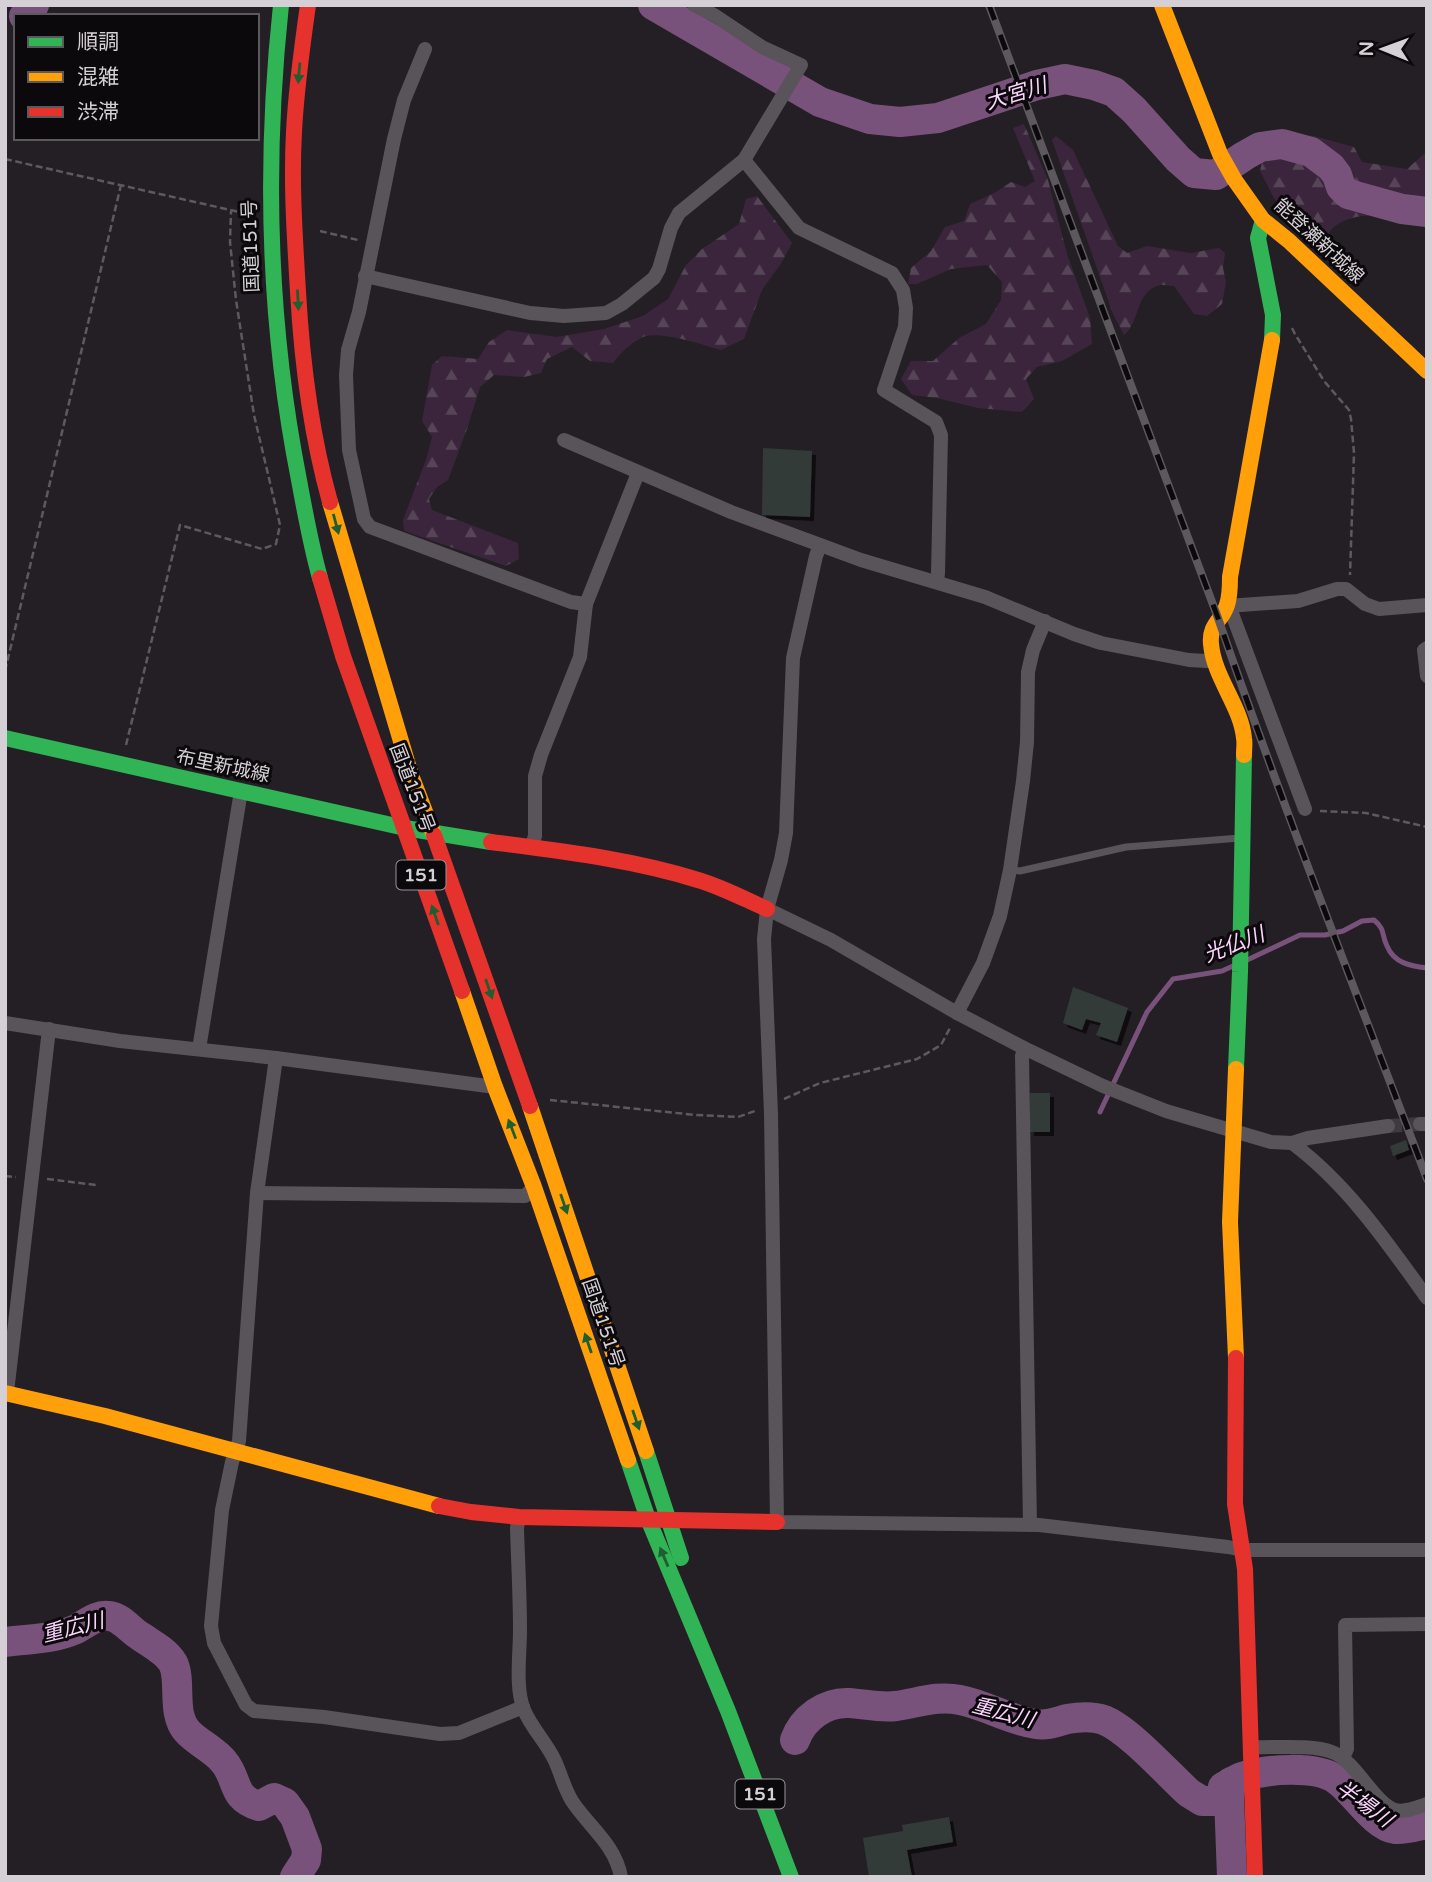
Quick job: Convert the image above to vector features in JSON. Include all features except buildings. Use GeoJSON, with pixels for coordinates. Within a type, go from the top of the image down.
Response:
{"type":"FeatureCollection","features":[{"type":"Feature","properties":{"kind":"main road","name":"国道151号"},"geometry":{"type":"LineString","coordinates":[[281,5],[275,62],[270,190],[274,304],[289,430],[313,553],[339,643],[381,766],[495,1087],[534,1187],[648,1519],[728,1711],[791,1877]]}},
{"type":"Feature","properties":{"kind":"main road","name":"国道151号"},"geometry":{"type":"LineString","coordinates":[[307,5],[294,134],[296,257],[302,356],[324,481],[411,775],[527,1097],[669,1519],[728,1711]]}},
{"type":"Feature","properties":{"kind":"main road","name":"能登瀬新城線"},"geometry":{"type":"LineString","coordinates":[[1162,5],[1220,154],[1234,179],[1264,220],[1427,371]]}},
{"type":"Feature","properties":{"kind":"main road"},"geometry":{"type":"LineString","coordinates":[[1255,1877],[1244,1550],[1238,1532],[1235,1504],[1236,1356],[1230,1222],[1240,965],[1244,737],[1240,719],[1213,659],[1211,643],[1213,626],[1227,606],[1272,344],[1273,315],[1258,238],[1264,220]]}},
{"type":"Feature","properties":{"kind":"main road","name":"布里新城線"},"geometry":{"type":"LineString","coordinates":[[5,738],[405,828],[612,860],[691,877],[767,909]]}},
{"type":"Feature","properties":{"kind":"main road"},"geometry":{"type":"LineString","coordinates":[[5,1390],[432,1505],[471,1512],[519,1517],[777,1522]]}},
{"type":"Feature","properties":{"kind":"street"},"geometry":{"type":"LineString","coordinates":[[365,276],[530,313],[564,316],[606,313],[622,304],[654,278],[679,213],[744,160],[801,65],[762,47],[694,5]]}},
{"type":"Feature","properties":{"kind":"street"},"geometry":{"type":"LineString","coordinates":[[425,49],[404,100],[394,139],[359,312],[348,350],[346,376],[349,450],[364,519],[370,527],[570,602],[586,604]]}},
{"type":"Feature","properties":{"kind":"street"},"geometry":{"type":"LineString","coordinates":[[744,160],[799,228],[892,273],[903,290],[905,327],[884,390],[936,422],[941,435],[937,582]]}},
{"type":"Feature","properties":{"kind":"street"},"geometry":{"type":"LineString","coordinates":[[564,440],[731,512],[861,560],[985,597],[1074,634],[1101,643],[1189,660],[1213,659]]}},
{"type":"Feature","properties":{"kind":"street"},"geometry":{"type":"LineString","coordinates":[[531,848],[535,836],[536,776],[541,755],[580,657],[586,604],[638,473]]}},
{"type":"Feature","properties":{"kind":"street"},"geometry":{"type":"LineString","coordinates":[[820,545],[793,658],[786,833],[767,909],[764,939],[770,1105],[777,1522],[1030,1525],[1244,1550],[1427,1550]]}},
{"type":"Feature","properties":{"kind":"street"},"geometry":{"type":"LineString","coordinates":[[1227,606],[1298,601],[1337,589],[1346,589],[1365,604],[1379,609],[1427,605]]}},
{"type":"Feature","properties":{"kind":"street"},"geometry":{"type":"LineString","coordinates":[[1227,606],[1305,809]]}},
{"type":"Feature","properties":{"kind":"street"},"geometry":{"type":"LineString","coordinates":[[957,1013],[982,963],[1000,916],[1010,870],[1023,781],[1027,742],[1028,672],[1033,650],[1045,621]]}},
{"type":"Feature","properties":{"kind":"street"},"geometry":{"type":"LineString","coordinates":[[1427,648],[1424,650],[1427,676]]}},
{"type":"Feature","properties":{"kind":"street"},"geometry":{"type":"LineString","coordinates":[[199,1049],[241,791]]}},
{"type":"Feature","properties":{"kind":"street"},"geometry":{"type":"LineString","coordinates":[[767,909],[831,940],[957,1013],[1024,1048],[1166,1111],[1271,1142],[1292,1143],[1308,1138],[1388,1126]]}},
{"type":"Feature","properties":{"kind":"street"},"geometry":{"type":"LineString","coordinates":[[5,1023],[120,1041],[276,1058],[495,1087]]}},
{"type":"Feature","properties":{"kind":"street"},"geometry":{"type":"LineString","coordinates":[[5,1390],[8,1384],[49,1029]]}},
{"type":"Feature","properties":{"kind":"street"},"geometry":{"type":"LineString","coordinates":[[1024,1048],[1022,1056],[1030,1525]]}},
{"type":"Feature","properties":{"kind":"street"},"geometry":{"type":"LineString","coordinates":[[276,1058],[257,1193],[239,1441],[222,1510],[211,1626],[214,1643],[246,1705],[254,1711],[324,1717],[440,1734],[459,1733],[523,1707]]}},
{"type":"Feature","properties":{"kind":"street"},"geometry":{"type":"LineString","coordinates":[[1292,1143],[1360,1206],[1427,1298]]}},
{"type":"Feature","properties":{"kind":"street"},"geometry":{"type":"LineString","coordinates":[[257,1193],[525,1196],[534,1187]]}},
{"type":"Feature","properties":{"kind":"street"},"geometry":{"type":"LineString","coordinates":[[519,1517],[520,1690],[523,1707],[529,1721],[545,1743],[573,1802],[610,1847],[621,1877]]}},
{"type":"Feature","properties":{"kind":"street"},"geometry":{"type":"LineString","coordinates":[[1343,1758],[1347,1749],[1345,1625],[1427,1624]]}},
{"type":"Feature","properties":{"kind":"street"},"geometry":{"type":"LineString","coordinates":[[1251,1747],[1333,1752],[1343,1758],[1385,1803],[1397,1810],[1408,1810],[1427,1804]]}},
{"type":"Feature","properties":{"kind":"lane"},"geometry":{"type":"LineString","coordinates":[[1010,870],[1020,871],[1126,847],[1242,838]]}},
{"type":"Feature","properties":{"kind":"path"},"geometry":{"type":"LineString","coordinates":[[5,159],[248,214]]}},
{"type":"Feature","properties":{"kind":"path"},"geometry":{"type":"LineString","coordinates":[[5,671],[121,185]]}},
{"type":"Feature","properties":{"kind":"path"},"geometry":{"type":"LineString","coordinates":[[121,765],[180,525],[262,549],[276,544],[279,525],[254,415],[236,300],[230,242],[232,211]]}},
{"type":"Feature","properties":{"kind":"path"},"geometry":{"type":"LineString","coordinates":[[320,231],[371,244]]}},
{"type":"Feature","properties":{"kind":"path"},"geometry":{"type":"LineString","coordinates":[[1291,323],[1324,381],[1349,410],[1351,419],[1354,490],[1350,579],[1346,589]]}},
{"type":"Feature","properties":{"kind":"path"},"geometry":{"type":"LineString","coordinates":[[1305,809],[1366,813],[1427,827]]}},
{"type":"Feature","properties":{"kind":"path"},"geometry":{"type":"LineString","coordinates":[[527,1097],[737,1117],[820,1083],[917,1059],[941,1045],[957,1013]]}},
{"type":"Feature","properties":{"kind":"path"},"geometry":{"type":"LineString","coordinates":[[5,1176],[96,1185]]}},
{"type":"Feature","properties":{"kind":"green space"},"geometry":{"type":"Polygon","coordinates":[[[1024,124],[1048,180],[1067,254],[1090,318],[1092,344],[1062,361],[1037,367],[1026,379],[1034,399],[1022,412],[978,408],[912,395],[901,379],[911,361],[933,361],[959,338],[986,324],[1001,300],[1002,282],[987,265],[951,269],[917,284],[908,284],[911,268],[931,251],[945,227],[964,221],[970,204],[1011,182],[1025,187],[1035,181],[1013,128],[1024,124]]]}},
{"type":"Feature","properties":{"kind":"green space"},"geometry":{"type":"Polygon","coordinates":[[[1275,133],[1314,136],[1354,147],[1362,162],[1407,169],[1427,153],[1427,223],[1392,217],[1355,217],[1334,227],[1323,240],[1302,229],[1274,198],[1260,171],[1263,157],[1275,133]]]}},
{"type":"Feature","properties":{"kind":"green space"},"geometry":{"type":"Polygon","coordinates":[[[1056,136],[1073,150],[1118,246],[1127,253],[1147,246],[1191,253],[1219,248],[1225,253],[1223,268],[1226,282],[1222,304],[1207,316],[1194,314],[1174,286],[1157,286],[1145,295],[1133,323],[1124,335],[1113,314],[1052,140],[1056,136]]]}},
{"type":"Feature","properties":{"kind":"green space"},"geometry":{"type":"Polygon","coordinates":[[[757,196],[792,243],[762,290],[744,339],[721,350],[682,339],[650,335],[634,342],[613,363],[590,361],[572,347],[547,359],[541,373],[524,377],[494,375],[480,387],[448,480],[437,487],[429,499],[432,510],[518,543],[519,559],[506,566],[404,531],[403,520],[432,437],[422,421],[432,365],[442,356],[478,359],[489,342],[507,330],[557,337],[604,329],[643,316],[668,299],[686,265],[702,249],[739,224],[746,199],[757,196]]]}},
{"type":"Feature","properties":{"kind":"waterway","name":"大宮川"},"geometry":{"type":"LineString","coordinates":[[26,14],[34,5]]}},
{"type":"Feature","properties":{"kind":"waterway","name":"大宮川"},"geometry":{"type":"LineString","coordinates":[[653,5],[820,102],[870,119],[900,122],[938,118],[1037,85],[1065,79],[1114,92],[1194,173],[1216,175],[1260,147],[1282,144],[1311,152],[1331,167],[1341,187],[1348,194],[1402,209],[1427,212]]}},
{"type":"Feature","properties":{"kind":"waterway","name":"光仏川"},"geometry":{"type":"LineString","coordinates":[[1245,961],[1300,935],[1325,935],[1343,931],[1362,921],[1374,920],[1382,929],[1390,952],[1398,960],[1427,968]]}},
{"type":"Feature","properties":{"kind":"waterway","name":"光仏川"},"geometry":{"type":"LineString","coordinates":[[1100,1112],[1147,1012],[1173,979],[1222,971],[1233,966]]}},
{"type":"Feature","properties":{"kind":"waterway","name":"重広川"},"geometry":{"type":"LineString","coordinates":[[5,1642],[58,1635],[74,1630],[95,1618],[109,1616],[121,1621],[162,1651],[176,1670],[179,1715],[187,1731],[224,1762],[240,1793],[250,1803],[259,1806],[274,1798],[285,1803],[295,1817],[307,1849],[306,1860],[295,1877]]}},
{"type":"Feature","properties":{"kind":"waterway","name":"重広川"},"geometry":{"type":"LineString","coordinates":[[795,1740],[809,1718],[823,1708],[840,1703],[890,1706],[952,1699],[970,1702],[1036,1724],[1081,1717],[1095,1718],[1104,1720],[1125,1733],[1189,1793],[1202,1801],[1216,1801],[1221,1796],[1223,1787],[1242,1777],[1277,1770],[1304,1770],[1328,1775],[1337,1780],[1387,1827],[1403,1829],[1427,1824]]}},
{"type":"Feature","properties":{"kind":"waterway","name":"半場川"},"geometry":{"type":"LineString","coordinates":[[1231,1782],[1229,1797],[1232,1877]]}},
{"type":"Feature","properties":{"kind":"tunnel"},"geometry":{"type":"LineString","coordinates":[[1388,1126],[1420,1124]]}},
{"type":"Feature","properties":{"kind":"railway"},"geometry":{"type":"LineString","coordinates":[[989,5],[1294,829],[1427,1179]]}},
{"type":"Feature","properties":{"kind":"traffic: fast"},"geometry":{"type":"LineString","coordinates":[[281,5],[272,124],[275,303],[289,421],[320,578]]}},
{"type":"Feature","properties":{"kind":"traffic: fast"},"geometry":{"type":"LineString","coordinates":[[1263,220],[1258,238],[1273,315],[1272,340]]}},
{"type":"Feature","properties":{"kind":"traffic: fast"},"geometry":{"type":"LineString","coordinates":[[5,738],[405,828],[491,842]]}},
{"type":"Feature","properties":{"kind":"traffic: fast"},"geometry":{"type":"LineString","coordinates":[[1236,1069],[1244,755]]}},
{"type":"Feature","properties":{"kind":"traffic: fast"},"geometry":{"type":"LineString","coordinates":[[646,1451],[681,1558]]}},
{"type":"Feature","properties":{"kind":"traffic: fast"},"geometry":{"type":"LineString","coordinates":[[628,1460],[648,1519],[728,1711],[791,1877]]}},
{"type":"Feature","properties":{"kind":"traffic: slow"},"geometry":{"type":"LineString","coordinates":[[1162,5],[1220,154],[1263,220],[1289,241],[1427,371]]}},
{"type":"Feature","properties":{"kind":"traffic: slow"},"geometry":{"type":"LineString","coordinates":[[1244,755],[1242,726],[1217,669],[1211,637],[1229,598],[1230,577],[1272,340]]}},
{"type":"Feature","properties":{"kind":"traffic: slow"},"geometry":{"type":"LineString","coordinates":[[330,502],[411,775],[434,835]]}},
{"type":"Feature","properties":{"kind":"traffic: slow"},"geometry":{"type":"LineString","coordinates":[[462,991],[495,1087],[534,1187],[628,1460]]}},
{"type":"Feature","properties":{"kind":"traffic: slow"},"geometry":{"type":"LineString","coordinates":[[1236,1069],[1230,1222],[1236,1358]]}},
{"type":"Feature","properties":{"kind":"traffic: slow"},"geometry":{"type":"LineString","coordinates":[[530,1106],[646,1451]]}},
{"type":"Feature","properties":{"kind":"traffic: slow"},"geometry":{"type":"LineString","coordinates":[[5,1393],[105,1416],[439,1506]]}},
{"type":"Feature","properties":{"kind":"traffic: jam"},"geometry":{"type":"LineString","coordinates":[[308,5],[295,116],[295,232],[305,372],[330,502]]}},
{"type":"Feature","properties":{"kind":"traffic: jam"},"geometry":{"type":"LineString","coordinates":[[320,578],[343,656],[462,991]]}},
{"type":"Feature","properties":{"kind":"traffic: jam"},"geometry":{"type":"LineString","coordinates":[[434,835],[530,1106]]}},
{"type":"Feature","properties":{"kind":"traffic: jam"},"geometry":{"type":"LineString","coordinates":[[491,842],[647,866],[707,883],[767,909]]}},
{"type":"Feature","properties":{"kind":"traffic: jam"},"geometry":{"type":"LineString","coordinates":[[1236,1358],[1235,1504],[1245,1569],[1255,1877]]}},
{"type":"Feature","properties":{"kind":"traffic: jam"},"geometry":{"type":"LineString","coordinates":[[439,1506],[519,1517],[777,1522]]}}]}
